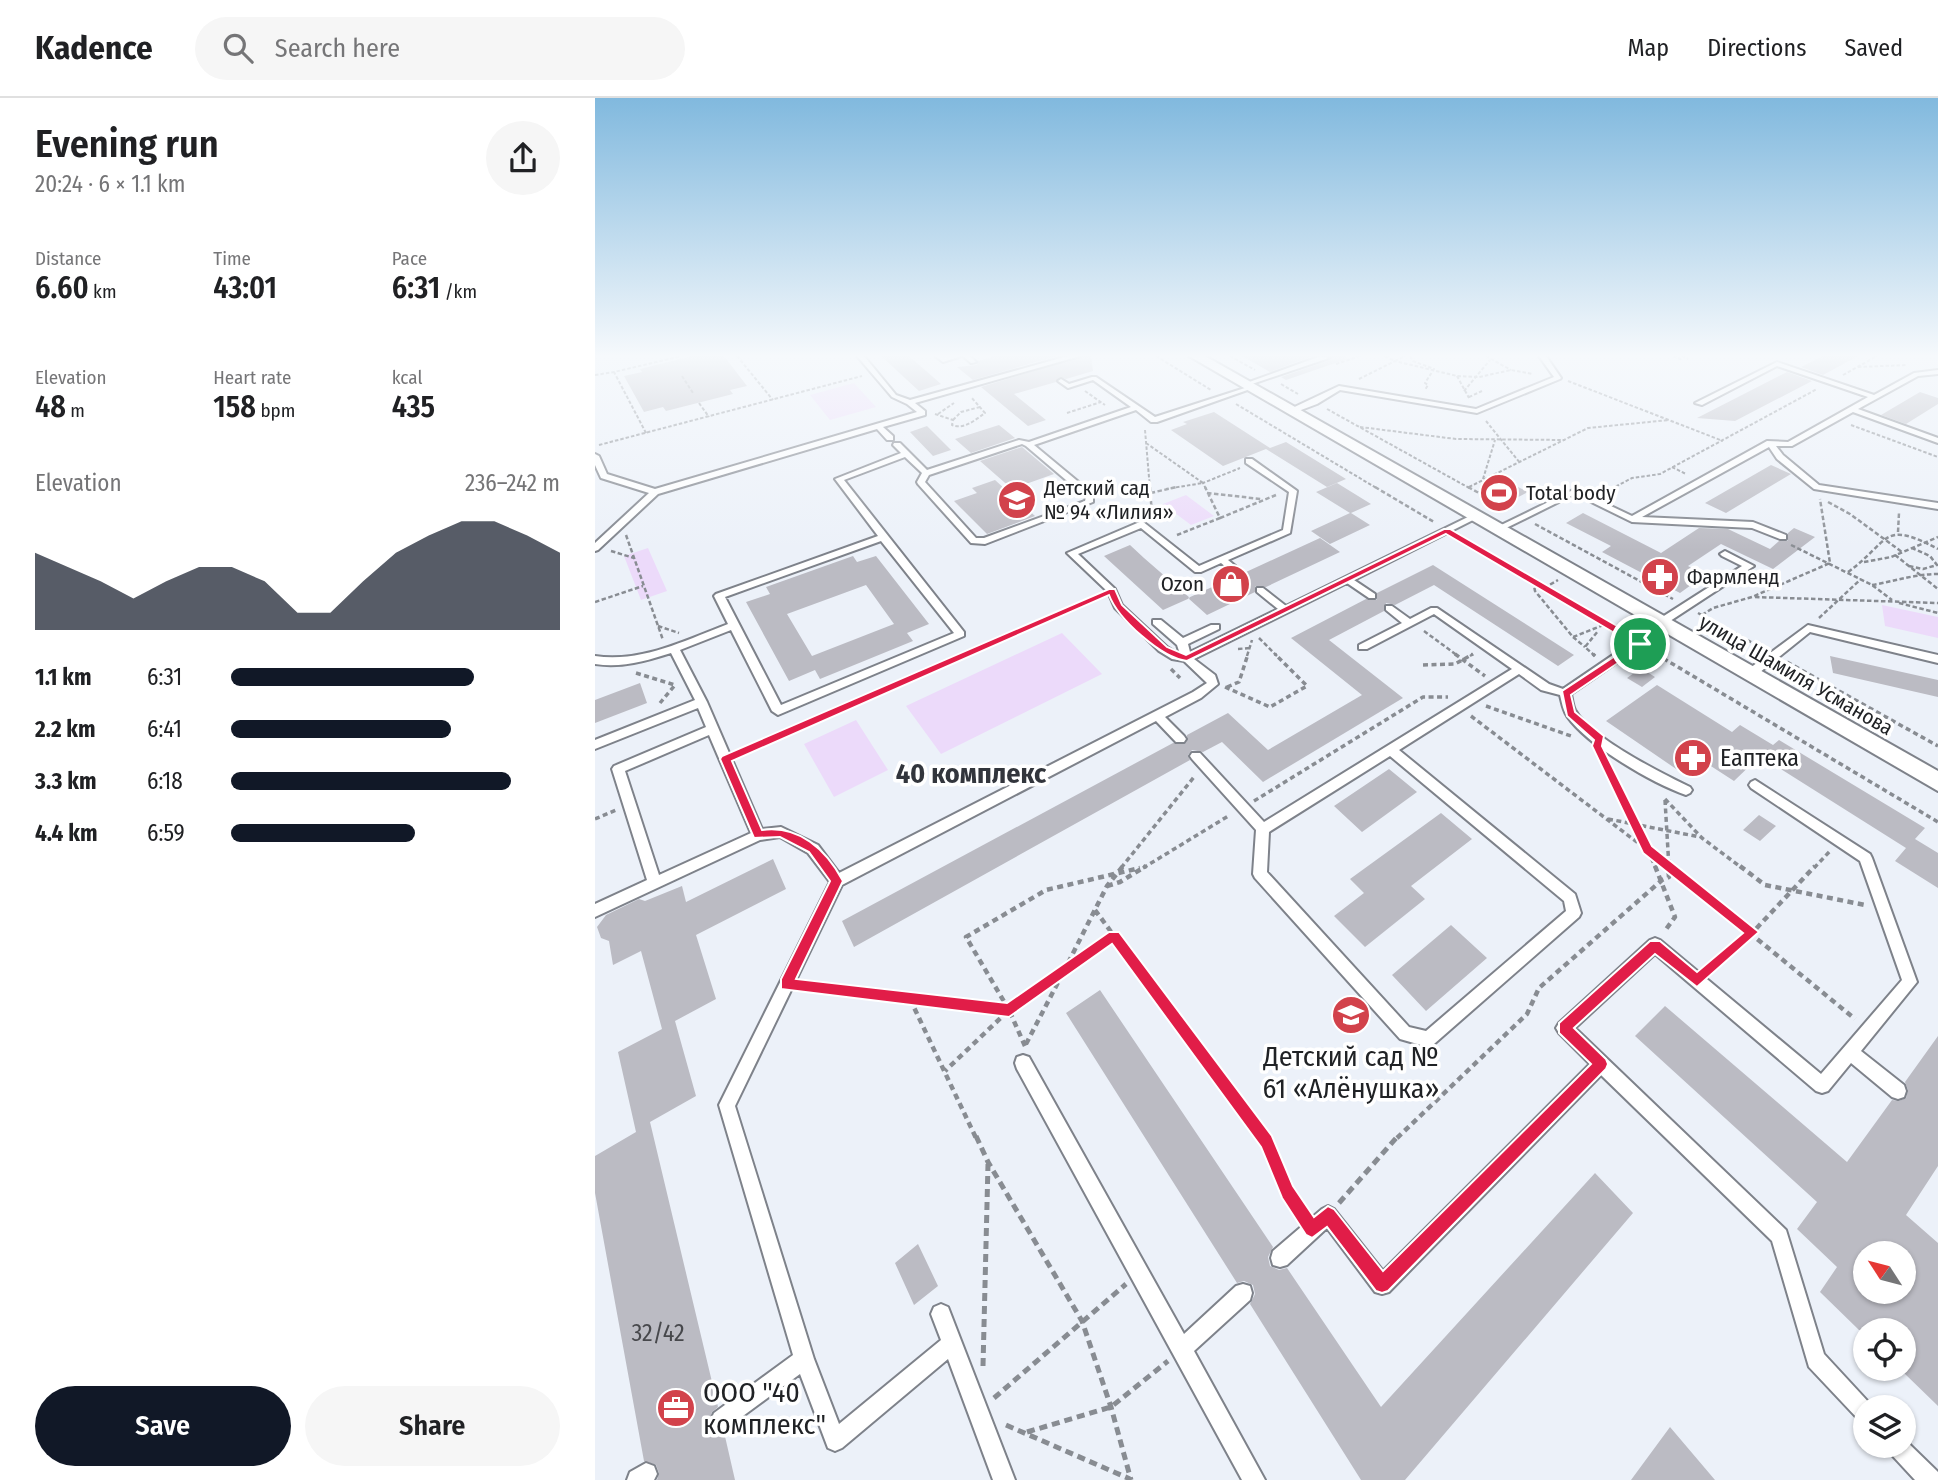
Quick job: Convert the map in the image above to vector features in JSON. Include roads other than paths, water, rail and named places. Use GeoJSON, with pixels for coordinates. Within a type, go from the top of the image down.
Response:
{"type":"FeatureCollection","features":[{"type":"Feature","properties":{"kind":"street","name":"улица Шамиля Усманова"},"geometry":{"type":"LineString","coordinates":[[1307,420],[1938,782]]}},
{"type":"Feature","properties":{"kind":"lane"},"geometry":{"type":"LineString","coordinates":[[595,547],[655,492],[900,420]]}},
{"type":"Feature","properties":{"kind":"lane"},"geometry":{"type":"LineString","coordinates":[[1029,444],[1097,420]]}},
{"type":"Feature","properties":{"kind":"lane"},"geometry":{"type":"LineString","coordinates":[[1632,519],[1770,443],[1789,444],[1832,420]]}},
{"type":"Feature","properties":{"kind":"lane"},"geometry":{"type":"LineString","coordinates":[[1882,420],[1938,440]]}},
{"type":"Feature","properties":{"kind":"lane"},"geometry":{"type":"LineString","coordinates":[[880,427],[890,438]]}},
{"type":"Feature","properties":{"kind":"lane"},"geometry":{"type":"LineString","coordinates":[[1021,442],[1029,444],[1090,496],[1089,502],[985,541],[974,541],[921,482],[926,473],[1021,442]]}},
{"type":"Feature","properties":{"kind":"lane"},"geometry":{"type":"LineString","coordinates":[[1770,443],[1780,457],[1817,487],[1938,506]]}},
{"type":"Feature","properties":{"kind":"lane"},"geometry":{"type":"LineString","coordinates":[[897,445],[926,473]]}},
{"type":"Feature","properties":{"kind":"lane"},"geometry":{"type":"LineString","coordinates":[[883,537],[719,596],[778,711],[960,634],[839,479],[906,454]]}},
{"type":"Feature","properties":{"kind":"lane"},"geometry":{"type":"LineString","coordinates":[[595,457],[599,477],[655,492]]}},
{"type":"Feature","properties":{"kind":"lane"},"geometry":{"type":"LineString","coordinates":[[1250,463],[1293,491],[1287,531],[1198,570],[1142,524],[1072,553],[1112,591],[1118,606],[1163,649],[1176,657],[1187,658],[1475,517]]}},
{"type":"Feature","properties":{"kind":"lane"},"geometry":{"type":"LineString","coordinates":[[1497,529],[1575,491],[1632,519],[1753,525],[1783,537]]}},
{"type":"Feature","properties":{"kind":"lane"},"geometry":{"type":"LineString","coordinates":[[1565,694],[1640,644],[1686,606],[1749,566],[1725,554]]}},
{"type":"Feature","properties":{"kind":"lane"},"geometry":{"type":"LineString","coordinates":[[1222,560],[1241,575]]}},
{"type":"Feature","properties":{"kind":"lane"},"geometry":{"type":"LineString","coordinates":[[1347,579],[1372,596]]}},
{"type":"Feature","properties":{"kind":"lane"},"geometry":{"type":"LineString","coordinates":[[1260,590],[1285,610]]}},
{"type":"Feature","properties":{"kind":"lane"},"geometry":{"type":"LineString","coordinates":[[1389,608],[1410,622]]}},
{"type":"Feature","properties":{"kind":"lane"},"geometry":{"type":"LineString","coordinates":[[1363,648],[1434,610],[1545,687],[1565,694]]}},
{"type":"Feature","properties":{"kind":"lane"},"geometry":{"type":"LineString","coordinates":[[951,1344],[835,1441],[804,1359],[727,1105],[837,881],[1156,715],[1220,686],[1187,658],[1182,643],[1157,622]]}},
{"type":"Feature","properties":{"kind":"lane"},"geometry":{"type":"LineString","coordinates":[[595,660],[609,663],[670,649],[734,625]]}},
{"type":"Feature","properties":{"kind":"lane"},"geometry":{"type":"LineString","coordinates":[[1182,643],[1215,627]]}},
{"type":"Feature","properties":{"kind":"lane"},"geometry":{"type":"LineString","coordinates":[[1750,674],[1808,628],[1938,659]]}},
{"type":"Feature","properties":{"kind":"lane"},"geometry":{"type":"LineString","coordinates":[[670,649],[701,702],[758,835]]}},
{"type":"Feature","properties":{"kind":"lane"},"geometry":{"type":"LineString","coordinates":[[1263,829],[1462,701],[1520,669]]}},
{"type":"Feature","properties":{"kind":"lane"},"geometry":{"type":"LineString","coordinates":[[1565,694],[1571,713],[1600,739],[1665,781],[1686,790]]}},
{"type":"Feature","properties":{"kind":"lane"},"geometry":{"type":"LineString","coordinates":[[595,745],[701,702]]}},
{"type":"Feature","properties":{"kind":"lane"},"geometry":{"type":"LineString","coordinates":[[1156,715],[1180,739]]}},
{"type":"Feature","properties":{"kind":"lane"},"geometry":{"type":"LineString","coordinates":[[655,883],[618,769],[713,729]]}},
{"type":"Feature","properties":{"kind":"lane"},"geometry":{"type":"LineString","coordinates":[[1200,760],[1263,829],[1260,874],[1405,1034],[1428,1039],[1574,913],[1570,898],[1390,749]]}},
{"type":"Feature","properties":{"kind":"lane"},"geometry":{"type":"LineString","coordinates":[[1755,785],[1865,858],[1910,982],[1822,1085],[1655,945],[1564,1028],[1780,1236],[1816,1360],[1853,1399]]}},
{"type":"Feature","properties":{"kind":"lane"},"geometry":{"type":"LineString","coordinates":[[595,911],[758,835],[781,832],[813,849],[837,881]]}},
{"type":"Feature","properties":{"kind":"lane"},"geometry":{"type":"LineString","coordinates":[[1850,1052],[1898,1091]]}},
{"type":"Feature","properties":{"kind":"lane"},"geometry":{"type":"LineString","coordinates":[[1024,1053],[1138,1274],[1183,1348],[1254,1480]]}},
{"type":"Feature","properties":{"kind":"lane"},"geometry":{"type":"LineString","coordinates":[[1280,1258],[1328,1215],[1382,1284],[1601,1064]]}},
{"type":"Feature","properties":{"kind":"lane"},"geometry":{"type":"LineString","coordinates":[[1183,1348],[1243,1293]]}},
{"type":"Feature","properties":{"kind":"lane"},"geometry":{"type":"LineString","coordinates":[[941,1314],[1004,1480]]}},
{"type":"Feature","properties":{"kind":"lane"},"geometry":{"type":"LineString","coordinates":[[721,1420],[804,1359]]}},
{"type":"Feature","properties":{"kind":"lane"},"geometry":{"type":"LineString","coordinates":[[1909,1458],[1930,1480]]}},
{"type":"Feature","properties":{"kind":"place","name":"Total body"},"geometry":{"type":"Point","coordinates":[1499,493]}},
{"type":"Feature","properties":{"kind":"place","name":"Детский сад № 94 «Лилия»"},"geometry":{"type":"Point","coordinates":[1017,500]}},
{"type":"Feature","properties":{"kind":"place","name":"Фармленд"},"geometry":{"type":"Point","coordinates":[1660,577]}},
{"type":"Feature","properties":{"kind":"place","name":"Ozon"},"geometry":{"type":"Point","coordinates":[1231,584]}},
{"type":"Feature","properties":{"kind":"place","name":"Еаптека"},"geometry":{"type":"Point","coordinates":[1693,758]}},
{"type":"Feature","properties":{"kind":"place","name":"Детский сад № 61 «Алёнушка»"},"geometry":{"type":"Point","coordinates":[1351,1015]}},
{"type":"Feature","properties":{"kind":"place","name":"ООО \"40 комплекс\""},"geometry":{"type":"Point","coordinates":[676,1408]}},
{"type":"Feature","properties":{"kind":"district","name":"40 комплекс"},"geometry":{"type":"Point","coordinates":[971,773]}}]}
